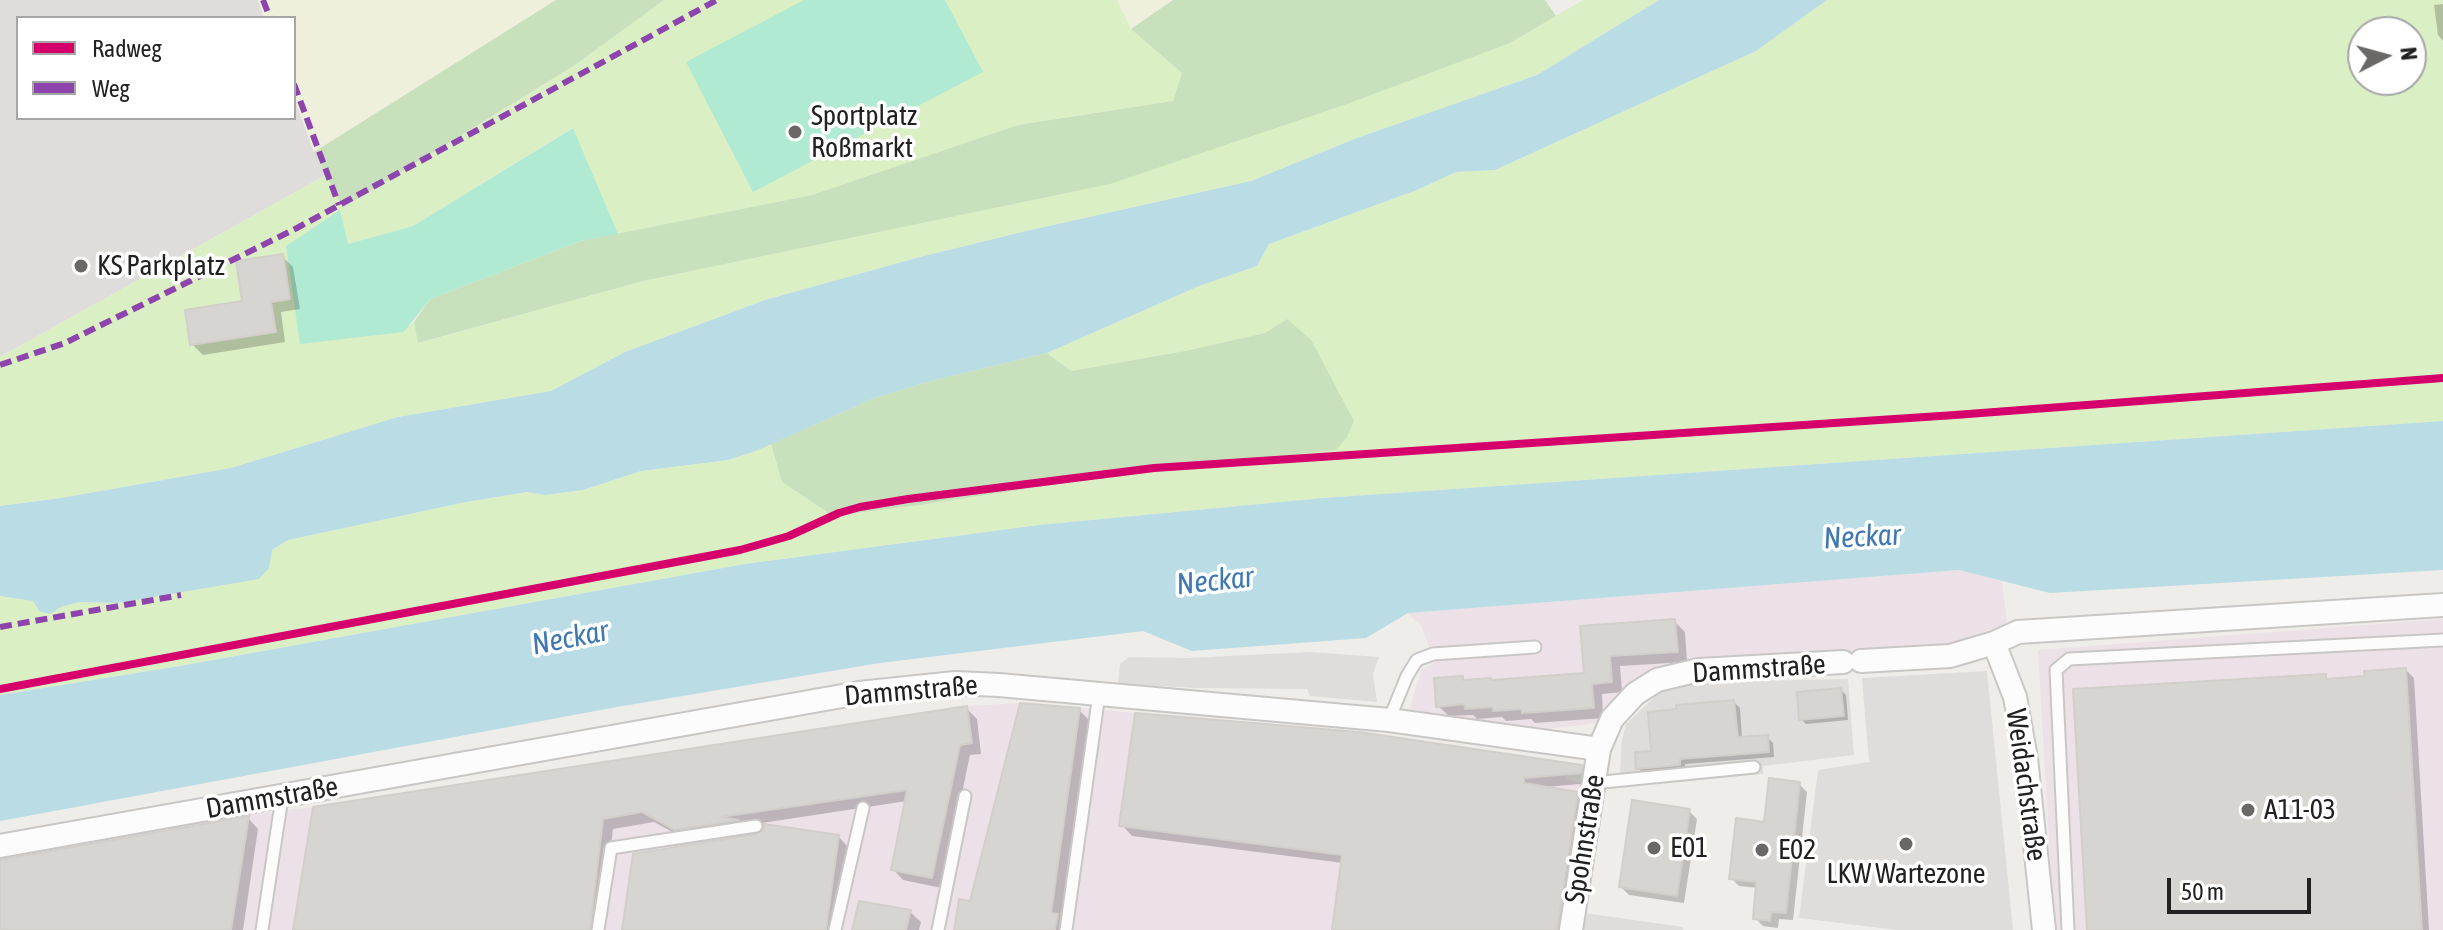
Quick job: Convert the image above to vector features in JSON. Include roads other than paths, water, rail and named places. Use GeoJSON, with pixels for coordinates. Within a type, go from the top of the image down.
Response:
{"type":"FeatureCollection","features":[{"type":"Feature","properties":{"kind":"street","name":"Dammstraße"},"geometry":{"type":"LineString","coordinates":[[0,846],[665,726],[859,693],[955,683],[1389,720],[1599,749],[1612,719],[1635,694],[1657,680],[1699,670],[1950,656],[2018,632],[2443,605]]}},
{"type":"Feature","properties":{"kind":"street","name":"Weidachstraße"},"geometry":{"type":"LineString","coordinates":[[1994,643],[2015,697],[2026,758],[2044,930]]}},
{"type":"Feature","properties":{"kind":"street","name":"Spohnstraße"},"geometry":{"type":"LineString","coordinates":[[1571,930],[1599,749]]}},
{"type":"Feature","properties":{"kind":"lane"},"geometry":{"type":"LineString","coordinates":[[2068,930],[2056,670],[2069,659],[2443,640]]}},
{"type":"Feature","properties":{"kind":"lane"},"geometry":{"type":"LineString","coordinates":[[1389,720],[1417,660],[1433,654],[1535,647]]}},
{"type":"Feature","properties":{"kind":"lane"},"geometry":{"type":"LineString","coordinates":[[1066,930],[1099,694]]}},
{"type":"Feature","properties":{"kind":"lane"},"geometry":{"type":"LineString","coordinates":[[1593,783],[1754,767]]}},
{"type":"Feature","properties":{"kind":"lane"},"geometry":{"type":"LineString","coordinates":[[938,930],[965,796]]}},
{"type":"Feature","properties":{"kind":"lane"},"geometry":{"type":"LineString","coordinates":[[262,930],[282,797]]}},
{"type":"Feature","properties":{"kind":"lane"},"geometry":{"type":"LineString","coordinates":[[835,930],[863,808]]}},
{"type":"Feature","properties":{"kind":"lane"},"geometry":{"type":"LineString","coordinates":[[598,930],[611,848],[756,826]]}},
{"type":"Feature","properties":{"kind":"water"},"geometry":{"type":"Polygon","coordinates":[[[1659,0],[1827,0],[1756,51],[1495,170],[1456,172],[1417,190],[1269,244],[1257,266],[1199,286],[1047,353],[874,398],[756,451],[728,460],[641,471],[583,490],[544,495],[527,492],[466,502],[288,540],[272,550],[269,568],[259,579],[117,603],[79,602],[50,614],[39,611],[33,601],[0,596],[0,506],[231,468],[398,417],[551,391],[625,352],[765,300],[1022,232],[1251,181],[1357,138],[1537,75],[1659,0]]]}},
{"type":"Feature","properties":{"kind":"water","name":"Neckar"},"geometry":{"type":"Polygon","coordinates":[[[2443,421],[2443,570],[2050,593],[1959,570],[1408,613],[1366,638],[1192,651],[1143,631],[880,663],[617,707],[0,821],[0,695],[180,666],[745,564],[1039,525],[1323,498],[2443,421]]]}},
{"type":"Feature","properties":{"kind":"place","name":"Sportplatz Roßmarkt"},"geometry":{"type":"Point","coordinates":[795,132]}},
{"type":"Feature","properties":{"kind":"place","name":"KS Parkplatz"},"geometry":{"type":"Point","coordinates":[81,266]}},
{"type":"Feature","properties":{"kind":"place","name":"A11-03"},"geometry":{"type":"Point","coordinates":[2248,810]}},
{"type":"Feature","properties":{"kind":"place","name":"LKW Wartezone"},"geometry":{"type":"Point","coordinates":[1906,844]}},
{"type":"Feature","properties":{"kind":"place","name":"E01"},"geometry":{"type":"Point","coordinates":[1654,848]}},
{"type":"Feature","properties":{"kind":"place","name":"E02"},"geometry":{"type":"Point","coordinates":[1762,850]}}]}
